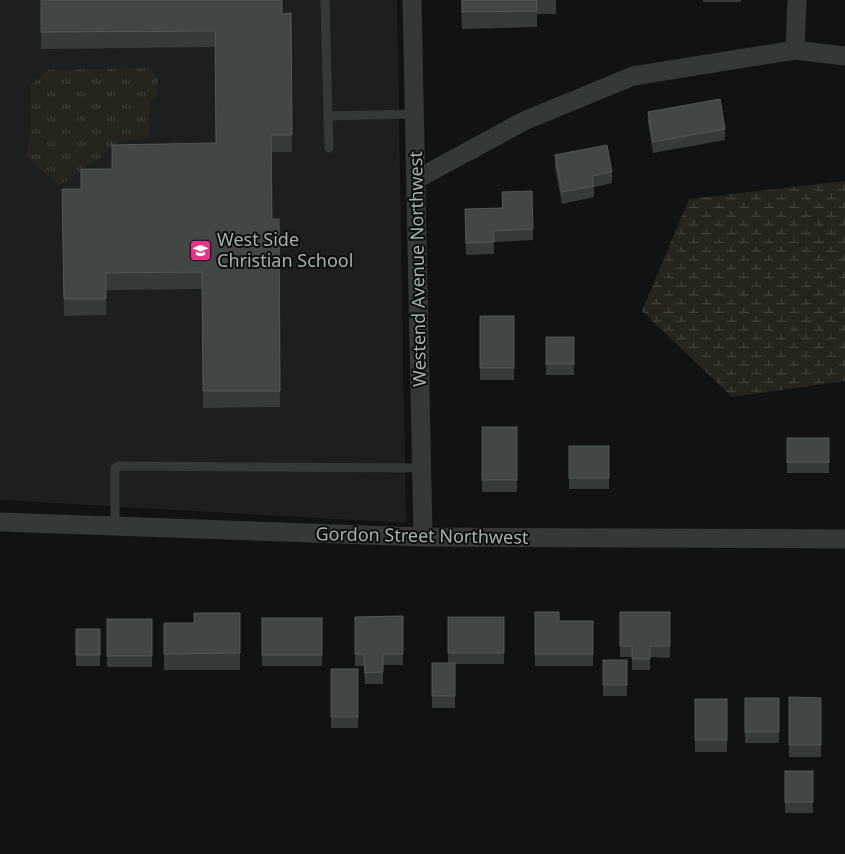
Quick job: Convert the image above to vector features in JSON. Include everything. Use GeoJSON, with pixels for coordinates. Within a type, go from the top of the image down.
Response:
{"type":"FeatureCollection","features":[{"type":"Feature","properties":{"kind":"street","name":"Westend Avenue Northwest"},"geometry":{"type":"LineString","coordinates":[[412,0],[423,537]]}},
{"type":"Feature","properties":{"kind":"street"},"geometry":{"type":"LineString","coordinates":[[795,50],[796,0]]}},
{"type":"Feature","properties":{"kind":"street"},"geometry":{"type":"LineString","coordinates":[[416,179],[524,120],[633,76],[795,50],[845,56]]}},
{"type":"Feature","properties":{"kind":"street","name":"Gordon Street Northwest"},"geometry":{"type":"LineString","coordinates":[[0,522],[423,537],[845,539]]}},
{"type":"Feature","properties":{"kind":"lane"},"geometry":{"type":"LineString","coordinates":[[325,0],[329,148]]}},
{"type":"Feature","properties":{"kind":"lane"},"geometry":{"type":"LineString","coordinates":[[328,116],[415,114]]}},
{"type":"Feature","properties":{"kind":"lane"},"geometry":{"type":"LineString","coordinates":[[115,526],[115,468],[118,466],[422,468]]}},
{"type":"Feature","properties":{"kind":"shaded area","name":"West Side Christian School"},"geometry":{"type":"Polygon","coordinates":[[[0,0],[397,0],[406,523],[0,500],[0,0]]]}},
{"type":"Feature","properties":{"kind":"green space"},"geometry":{"type":"Polygon","coordinates":[[[150,68],[158,77],[157,97],[150,101],[149,138],[118,142],[101,157],[59,185],[26,157],[30,136],[30,86],[48,70],[150,68]]]}},
{"type":"Feature","properties":{"kind":"green space"},"geometry":{"type":"Polygon","coordinates":[[[845,181],[845,381],[732,397],[642,311],[689,199],[845,181]]]}},
{"type":"Feature","properties":{"kind":"building"},"geometry":{"type":"Polygon","coordinates":[[[41,0],[282,0],[282,14],[291,13],[292,135],[271,135],[272,219],[279,219],[280,391],[203,391],[202,272],[106,273],[106,299],[64,299],[62,189],[81,189],[81,169],[112,169],[112,145],[216,143],[215,31],[41,32],[41,0]]]}},
{"type":"Feature","properties":{"kind":"building"},"geometry":{"type":"Polygon","coordinates":[[[462,0],[537,0],[537,11],[462,12],[462,0]]]}},
{"type":"Feature","properties":{"kind":"building"},"geometry":{"type":"Polygon","coordinates":[[[720,99],[725,129],[653,142],[648,112],[720,99]]]}},
{"type":"Feature","properties":{"kind":"building"},"geometry":{"type":"Polygon","coordinates":[[[607,145],[612,172],[592,176],[594,186],[562,192],[555,155],[607,145]]]}},
{"type":"Feature","properties":{"kind":"building"},"geometry":{"type":"Polygon","coordinates":[[[532,191],[533,229],[493,231],[494,242],[466,243],[465,209],[503,208],[502,192],[532,191]]]}},
{"type":"Feature","properties":{"kind":"building"},"geometry":{"type":"Polygon","coordinates":[[[480,316],[514,316],[514,368],[480,368],[480,316]]]}},
{"type":"Feature","properties":{"kind":"building"},"geometry":{"type":"Polygon","coordinates":[[[546,337],[574,337],[574,364],[546,364],[546,337]]]}},
{"type":"Feature","properties":{"kind":"building"},"geometry":{"type":"Polygon","coordinates":[[[482,427],[517,427],[517,480],[482,480],[482,427]]]}},
{"type":"Feature","properties":{"kind":"building"},"geometry":{"type":"Polygon","coordinates":[[[787,438],[829,438],[829,462],[787,462],[787,438]]]}},
{"type":"Feature","properties":{"kind":"building"},"geometry":{"type":"Polygon","coordinates":[[[569,446],[609,446],[609,478],[569,478],[569,446]]]}},
{"type":"Feature","properties":{"kind":"building"},"geometry":{"type":"Polygon","coordinates":[[[535,612],[559,612],[559,621],[593,621],[593,654],[535,654],[535,612]]]}},
{"type":"Feature","properties":{"kind":"building"},"geometry":{"type":"Polygon","coordinates":[[[620,612],[670,612],[670,646],[650,646],[650,659],[632,659],[632,646],[620,646],[620,612]]]}},
{"type":"Feature","properties":{"kind":"building"},"geometry":{"type":"Polygon","coordinates":[[[194,613],[240,613],[240,653],[164,654],[164,623],[194,623],[194,613]]]}},
{"type":"Feature","properties":{"kind":"building"},"geometry":{"type":"Polygon","coordinates":[[[403,616],[403,654],[383,654],[383,672],[365,673],[364,654],[355,654],[355,617],[403,616]]]}},
{"type":"Feature","properties":{"kind":"building"},"geometry":{"type":"Polygon","coordinates":[[[448,617],[504,617],[504,653],[448,653],[448,617]]]}},
{"type":"Feature","properties":{"kind":"building"},"geometry":{"type":"Polygon","coordinates":[[[262,618],[322,618],[322,655],[262,655],[262,618]]]}},
{"type":"Feature","properties":{"kind":"building"},"geometry":{"type":"Polygon","coordinates":[[[107,619],[152,619],[152,656],[107,656],[107,619]]]}},
{"type":"Feature","properties":{"kind":"building"},"geometry":{"type":"Polygon","coordinates":[[[76,629],[100,629],[100,655],[76,655],[76,629]]]}},
{"type":"Feature","properties":{"kind":"building"},"geometry":{"type":"Polygon","coordinates":[[[603,660],[627,660],[627,685],[603,685],[603,660]]]}},
{"type":"Feature","properties":{"kind":"building"},"geometry":{"type":"Polygon","coordinates":[[[432,663],[455,663],[455,696],[432,696],[432,663]]]}},
{"type":"Feature","properties":{"kind":"building"},"geometry":{"type":"Polygon","coordinates":[[[331,669],[358,669],[358,717],[331,717],[331,669]]]}},
{"type":"Feature","properties":{"kind":"building"},"geometry":{"type":"Polygon","coordinates":[[[789,697],[821,698],[821,745],[789,745],[789,697]]]}},
{"type":"Feature","properties":{"kind":"building"},"geometry":{"type":"Polygon","coordinates":[[[745,698],[779,698],[779,732],[745,732],[745,698]]]}},
{"type":"Feature","properties":{"kind":"building"},"geometry":{"type":"Polygon","coordinates":[[[695,699],[727,699],[727,740],[695,740],[695,699]]]}},
{"type":"Feature","properties":{"kind":"building"},"geometry":{"type":"Polygon","coordinates":[[[785,771],[813,771],[813,802],[785,802],[785,771]]]}},
{"type":"Feature","properties":{"kind":"place","name":"West Side Christian School"},"geometry":{"type":"Point","coordinates":[201,250]}}]}
